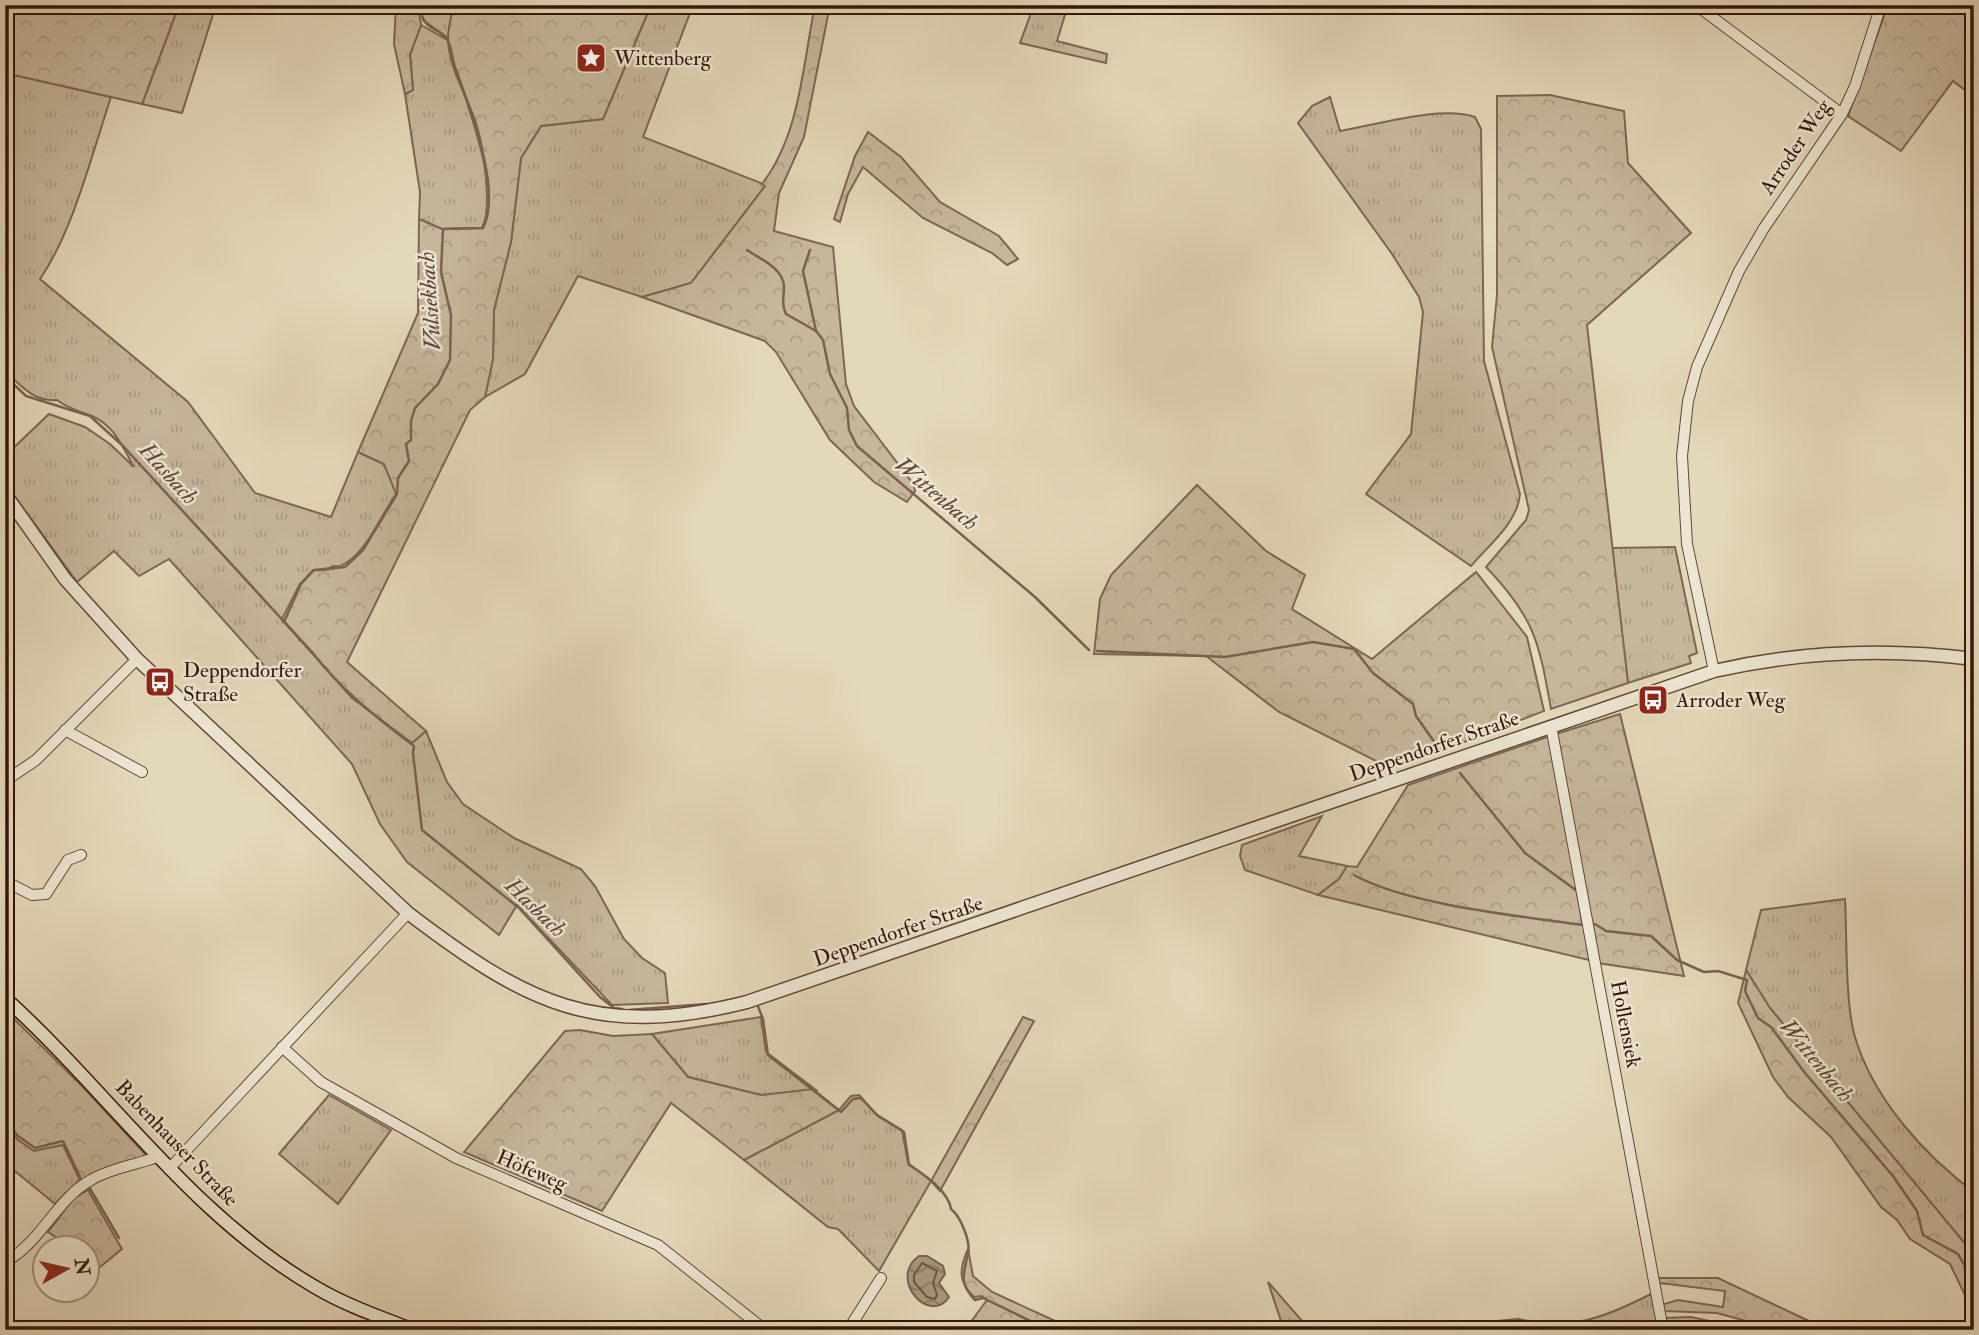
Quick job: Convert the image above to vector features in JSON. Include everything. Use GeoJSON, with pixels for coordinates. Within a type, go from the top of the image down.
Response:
{"type":"FeatureCollection","features":[{"type":"Feature","properties":{"kind":"street"},"geometry":{"type":"LineString","coordinates":[[1696,5],[1842,114]]}},
{"type":"Feature","properties":{"kind":"street","name":"Arroder Weg"},"geometry":{"type":"LineString","coordinates":[[1714,671],[1688,544],[1682,456],[1688,401],[1697,367],[1739,271],[1764,228],[1842,114],[1855,86],[1881,5]]}},
{"type":"Feature","properties":{"kind":"street","name":"Deppendorfer Straße"},"geometry":{"type":"LineString","coordinates":[[5,494],[65,579],[136,659],[408,913],[497,975],[551,1002],[625,1018],[698,1014],[753,1000],[1714,671],[1828,653],[1899,652],[1974,659]]}},
{"type":"Feature","properties":{"kind":"street"},"geometry":{"type":"LineString","coordinates":[[5,781],[36,760],[136,659]]}},
{"type":"Feature","properties":{"kind":"street","name":"Hollensiek"},"geometry":{"type":"LineString","coordinates":[[1551,726],[1663,1330]]}},
{"type":"Feature","properties":{"kind":"street"},"geometry":{"type":"LineString","coordinates":[[65,730],[142,772]]}},
{"type":"Feature","properties":{"kind":"street"},"geometry":{"type":"LineString","coordinates":[[5,881],[32,895],[46,894],[68,860],[81,855]]}},
{"type":"Feature","properties":{"kind":"street"},"geometry":{"type":"LineString","coordinates":[[169,1169],[408,913]]}},
{"type":"Feature","properties":{"kind":"street","name":"Babenhauser Straße"},"geometry":{"type":"LineString","coordinates":[[5,998],[81,1071],[157,1157],[232,1227],[313,1286],[413,1330]]}},
{"type":"Feature","properties":{"kind":"street","name":"Höfeweg"},"geometry":{"type":"LineString","coordinates":[[282,1047],[321,1082],[456,1158],[658,1245],[765,1330]]}},
{"type":"Feature","properties":{"kind":"street"},"geometry":{"type":"LineString","coordinates":[[5,1262],[20,1254],[73,1194],[90,1180],[157,1157]]}},
{"type":"Feature","properties":{"kind":"street"},"geometry":{"type":"LineString","coordinates":[[848,1330],[881,1278]]}},
{"type":"Feature","properties":{"kind":"green space"},"geometry":{"type":"Polygon","coordinates":[[[5,5],[179,5],[142,104],[5,73],[5,5]]]}},
{"type":"Feature","properties":{"kind":"green space"},"geometry":{"type":"Polygon","coordinates":[[[179,5],[216,5],[182,113],[142,104],[179,5]]]}},
{"type":"Feature","properties":{"kind":"green space"},"geometry":{"type":"Polygon","coordinates":[[[396,5],[418,5],[421,25],[410,55],[413,90],[405,94],[394,44],[396,5]]]}},
{"type":"Feature","properties":{"kind":"green space"},"geometry":{"type":"Polygon","coordinates":[[[420,5],[453,5],[448,38],[423,20],[420,5]]]}},
{"type":"Feature","properties":{"kind":"green space"},"geometry":{"type":"Polygon","coordinates":[[[453,5],[651,5],[603,119],[541,126],[521,158],[511,242],[494,310],[493,359],[485,397],[470,410],[347,662],[426,731],[412,743],[352,698],[282,619],[300,584],[313,570],[329,570],[354,557],[372,534],[396,494],[384,464],[358,452],[418,313],[419,219],[442,229],[482,228],[485,219],[486,178],[479,136],[449,49],[448,34],[453,5]]]}},
{"type":"Feature","properties":{"kind":"green space"},"geometry":{"type":"Polygon","coordinates":[[[651,5],[693,5],[643,137],[766,185],[691,283],[642,297],[578,276],[525,374],[485,397],[493,359],[494,310],[511,242],[521,158],[541,126],[603,119],[651,5]]]}},
{"type":"Feature","properties":{"kind":"green space"},"geometry":{"type":"Polygon","coordinates":[[[815,5],[830,5],[804,137],[779,193],[774,231],[833,247],[846,384],[854,406],[914,485],[915,491],[907,502],[874,482],[830,440],[776,352],[765,341],[642,297],[691,283],[765,186],[762,184],[785,144],[792,121],[815,5]]]}},
{"type":"Feature","properties":{"kind":"green space"},"geometry":{"type":"Polygon","coordinates":[[[1034,5],[1068,5],[1057,41],[1107,54],[1106,63],[1020,43],[1034,5]]]}},
{"type":"Feature","properties":{"kind":"green space"},"geometry":{"type":"Polygon","coordinates":[[[1888,5],[1974,5],[1974,97],[1953,81],[1901,151],[1848,116],[1888,5]]]}},
{"type":"Feature","properties":{"kind":"green space"},"geometry":{"type":"Polygon","coordinates":[[[421,25],[449,41],[484,162],[488,209],[482,228],[442,229],[419,219],[420,192],[405,94],[413,90],[410,55],[421,25]]]}},
{"type":"Feature","properties":{"kind":"green space"},"geometry":{"type":"Polygon","coordinates":[[[5,73],[111,97],[72,215],[52,260],[40,279],[188,402],[255,493],[331,517],[358,452],[384,464],[397,494],[363,549],[344,567],[333,566],[300,584],[282,620],[353,698],[412,743],[426,731],[447,782],[463,804],[514,838],[581,869],[595,886],[624,939],[642,958],[665,973],[668,1003],[612,1005],[517,905],[499,935],[407,862],[380,824],[352,764],[169,559],[139,576],[114,551],[77,582],[5,483],[5,456],[49,414],[85,427],[110,444],[134,467],[118,438],[100,420],[57,400],[35,396],[5,371],[5,73]]]}},
{"type":"Feature","properties":{"kind":"green space"},"geometry":{"type":"Polygon","coordinates":[[[1550,95],[1624,111],[1628,163],[1691,233],[1587,325],[1628,683],[1551,709],[1543,666],[1532,632],[1515,601],[1486,567],[1526,520],[1529,510],[1492,347],[1497,295],[1497,96],[1550,95]]]}},
{"type":"Feature","properties":{"kind":"green space"},"geometry":{"type":"Polygon","coordinates":[[[1330,97],[1340,131],[1408,117],[1445,113],[1475,117],[1481,129],[1484,361],[1520,494],[1508,524],[1471,566],[1366,494],[1411,434],[1423,312],[1419,297],[1392,254],[1298,123],[1312,106],[1330,97]]]}},
{"type":"Feature","properties":{"kind":"green space"},"geometry":{"type":"Polygon","coordinates":[[[868,132],[901,157],[940,202],[999,236],[1018,259],[1007,265],[992,253],[923,218],[863,167],[848,194],[840,222],[834,219],[855,156],[868,132]]]}},
{"type":"Feature","properties":{"kind":"green space"},"geometry":{"type":"Polygon","coordinates":[[[1197,485],[1266,551],[1305,575],[1292,609],[1372,659],[1476,572],[1527,637],[1544,711],[1456,745],[1401,758],[1386,766],[1279,712],[1206,656],[1094,654],[1100,599],[1111,575],[1197,485]]]}},
{"type":"Feature","properties":{"kind":"green space"},"geometry":{"type":"Polygon","coordinates":[[[1675,547],[1697,653],[1689,656],[1691,663],[1628,683],[1611,548],[1675,547]]]}},
{"type":"Feature","properties":{"kind":"green space"},"geometry":{"type":"Polygon","coordinates":[[[1620,714],[1684,976],[1598,963],[1556,734],[1620,714]]]}},
{"type":"Feature","properties":{"kind":"green space"},"geometry":{"type":"Polygon","coordinates":[[[1550,736],[1593,961],[1318,895],[1339,879],[1347,866],[1357,867],[1408,785],[1550,736]]]}},
{"type":"Feature","properties":{"kind":"green space"},"geometry":{"type":"Polygon","coordinates":[[[1322,816],[1299,856],[1347,866],[1339,879],[1318,895],[1245,870],[1240,856],[1242,845],[1322,816]]]}},
{"type":"Feature","properties":{"kind":"green space"},"geometry":{"type":"Polygon","coordinates":[[[1845,899],[1848,988],[1852,1023],[1863,1060],[1902,1124],[1937,1161],[1974,1192],[1974,1255],[1770,1008],[1746,970],[1761,910],[1845,899]]]}},
{"type":"Feature","properties":{"kind":"green space"},"geometry":{"type":"Polygon","coordinates":[[[1746,970],[1770,1008],[1972,1252],[1974,1314],[1950,1264],[1910,1239],[1897,1220],[1881,1207],[1831,1137],[1788,1097],[1773,1077],[1738,1003],[1746,970]]]}},
{"type":"Feature","properties":{"kind":"green space"},"geometry":{"type":"Polygon","coordinates":[[[5,1010],[81,1085],[145,1154],[141,1159],[80,1180],[63,1145],[34,1151],[18,1140],[5,1124],[5,1010]]]}},
{"type":"Feature","properties":{"kind":"green space"},"geometry":{"type":"Polygon","coordinates":[[[761,1017],[766,1052],[816,1090],[761,1095],[688,1077],[652,1034],[761,1017]]]}},
{"type":"Feature","properties":{"kind":"green space"},"geometry":{"type":"Polygon","coordinates":[[[1023,1017],[1034,1021],[940,1191],[931,1181],[1023,1017]]]}},
{"type":"Feature","properties":{"kind":"green space"},"geometry":{"type":"Polygon","coordinates":[[[580,1030],[613,1036],[652,1034],[688,1077],[761,1095],[813,1089],[839,1110],[744,1160],[671,1103],[602,1211],[464,1152],[565,1031],[580,1030]]]}},
{"type":"Feature","properties":{"kind":"green space"},"geometry":{"type":"Polygon","coordinates":[[[329,1095],[391,1130],[338,1204],[279,1154],[329,1095]]]}},
{"type":"Feature","properties":{"kind":"green space"},"geometry":{"type":"Polygon","coordinates":[[[859,1095],[876,1114],[902,1130],[908,1163],[931,1181],[879,1271],[838,1229],[828,1227],[744,1160],[839,1110],[851,1096],[859,1095]]]}},
{"type":"Feature","properties":{"kind":"green space"},"geometry":{"type":"Polygon","coordinates":[[[5,1124],[18,1140],[63,1144],[80,1180],[55,1204],[5,1163],[5,1124]]]}},
{"type":"Feature","properties":{"kind":"green space"},"geometry":{"type":"Polygon","coordinates":[[[88,1190],[122,1249],[102,1265],[102,1234],[48,1232],[74,1198],[88,1190]]]}},
{"type":"Feature","properties":{"kind":"green space"},"geometry":{"type":"Polygon","coordinates":[[[968,1249],[973,1276],[992,1292],[1075,1330],[1003,1330],[994,1326],[989,1330],[965,1330],[987,1300],[982,1296],[974,1297],[965,1286],[962,1269],[968,1249]]]}},
{"type":"Feature","properties":{"kind":"green space"},"geometry":{"type":"Polygon","coordinates":[[[1656,1278],[1718,1278],[1828,1330],[1779,1330],[1717,1313],[1664,1311],[1661,1305],[1678,1300],[1723,1307],[1725,1291],[1660,1283],[1656,1278]]]}},
{"type":"Feature","properties":{"kind":"green space"},"geometry":{"type":"Polygon","coordinates":[[[1268,1282],[1310,1330],[1284,1330],[1268,1282]]]}},
{"type":"Feature","properties":{"kind":"green space"},"geometry":{"type":"Polygon","coordinates":[[[1651,1294],[1660,1330],[1634,1330],[1613,1323],[1595,1330],[1514,1330],[1518,1319],[1555,1324],[1587,1320],[1618,1310],[1651,1294]]]}},
{"type":"Feature","properties":{"kind":"green space"},"geometry":{"type":"Polygon","coordinates":[[[1691,1317],[1751,1330],[1664,1330],[1664,1318],[1691,1317]]]}},
{"type":"Feature","properties":{"kind":"green space"},"geometry":{"type":"Polygon","coordinates":[[[1518,1319],[1514,1330],[1406,1330],[1518,1319]]]}},
{"type":"Feature","properties":{"kind":"water"},"geometry":{"type":"Polygon","coordinates":[[[919,1256],[927,1256],[943,1266],[945,1274],[939,1283],[949,1297],[941,1305],[923,1303],[909,1287],[910,1266],[919,1256]]]}},
{"type":"Feature","properties":{"kind":"waterway","name":"Vulsiekbach"},"geometry":{"type":"LineString","coordinates":[[284,622],[301,584],[314,570],[345,567],[363,550],[397,494],[398,478],[409,461],[406,444],[411,440],[411,421],[415,408],[438,384],[450,360],[451,315],[441,272],[443,229],[483,228],[488,212],[489,192],[481,147],[449,44],[444,36],[428,26],[419,5]]}},
{"type":"Feature","properties":{"kind":"waterway","name":"Wittenbach"},"geometry":{"type":"LineString","coordinates":[[747,250],[780,274],[784,286],[783,303],[786,314],[816,331],[823,340],[830,374],[847,408],[849,430],[857,446],[1035,597],[1089,650]]}},
{"type":"Feature","properties":{"kind":"waterway","name":"Wittenbach"},"geometry":{"type":"LineString","coordinates":[[810,250],[803,271],[816,331]]}},
{"type":"Feature","properties":{"kind":"waterway","name":"Hasbach"},"geometry":{"type":"LineString","coordinates":[[5,376],[26,396],[90,416],[123,446],[335,679],[373,714],[414,746],[422,830],[519,908],[600,997],[614,1008],[622,1009]]}},
{"type":"Feature","properties":{"kind":"waterway","name":"Wittenbach"},"geometry":{"type":"LineString","coordinates":[[1097,651],[1225,657],[1313,642],[1354,649],[1373,673],[1413,704],[1416,716],[1435,743]]}},
{"type":"Feature","properties":{"kind":"waterway","name":"Wittenbach"},"geometry":{"type":"LineString","coordinates":[[1354,875],[1377,885],[1434,902],[1583,925],[1577,891],[1525,853],[1460,773]]}},
{"type":"Feature","properties":{"kind":"waterway","name":"Wittenbach"},"geometry":{"type":"LineString","coordinates":[[1595,924],[1606,931],[1651,936],[1677,960],[1704,972],[1718,971],[1747,980],[1745,991],[1758,1018],[1771,1027],[1805,1073],[1893,1176],[1917,1211],[1923,1235],[1958,1254],[1974,1282]]}},
{"type":"Feature","properties":{"kind":"waterway","name":"Hasbach"},"geometry":{"type":"LineString","coordinates":[[628,1010],[706,1004]]}},
{"type":"Feature","properties":{"kind":"waterway","name":"Hasbach"},"geometry":{"type":"LineString","coordinates":[[757,1004],[763,1019],[768,1055],[841,1112],[853,1099],[861,1098],[878,1116],[904,1132],[909,1165],[941,1190],[964,1230],[969,1249],[964,1284],[975,1300],[983,1298],[1049,1330]]}},
{"type":"Feature","properties":{"kind":"waterway"},"geometry":{"type":"LineString","coordinates":[[5,1120],[18,1136],[35,1148],[63,1141],[80,1177]]}},
{"type":"Feature","properties":{"kind":"waterway"},"geometry":{"type":"LineString","coordinates":[[89,1187],[119,1238]]}},
{"type":"Feature","properties":{"kind":"place","name":"Wittenberg"},"geometry":{"type":"Point","coordinates":[591,58]}},
{"type":"Feature","properties":{"kind":"place","name":"Deppendorfer Straße"},"geometry":{"type":"Point","coordinates":[160,682]}},
{"type":"Feature","properties":{"kind":"place","name":"Arroder Weg"},"geometry":{"type":"Point","coordinates":[1653,700]}}]}
